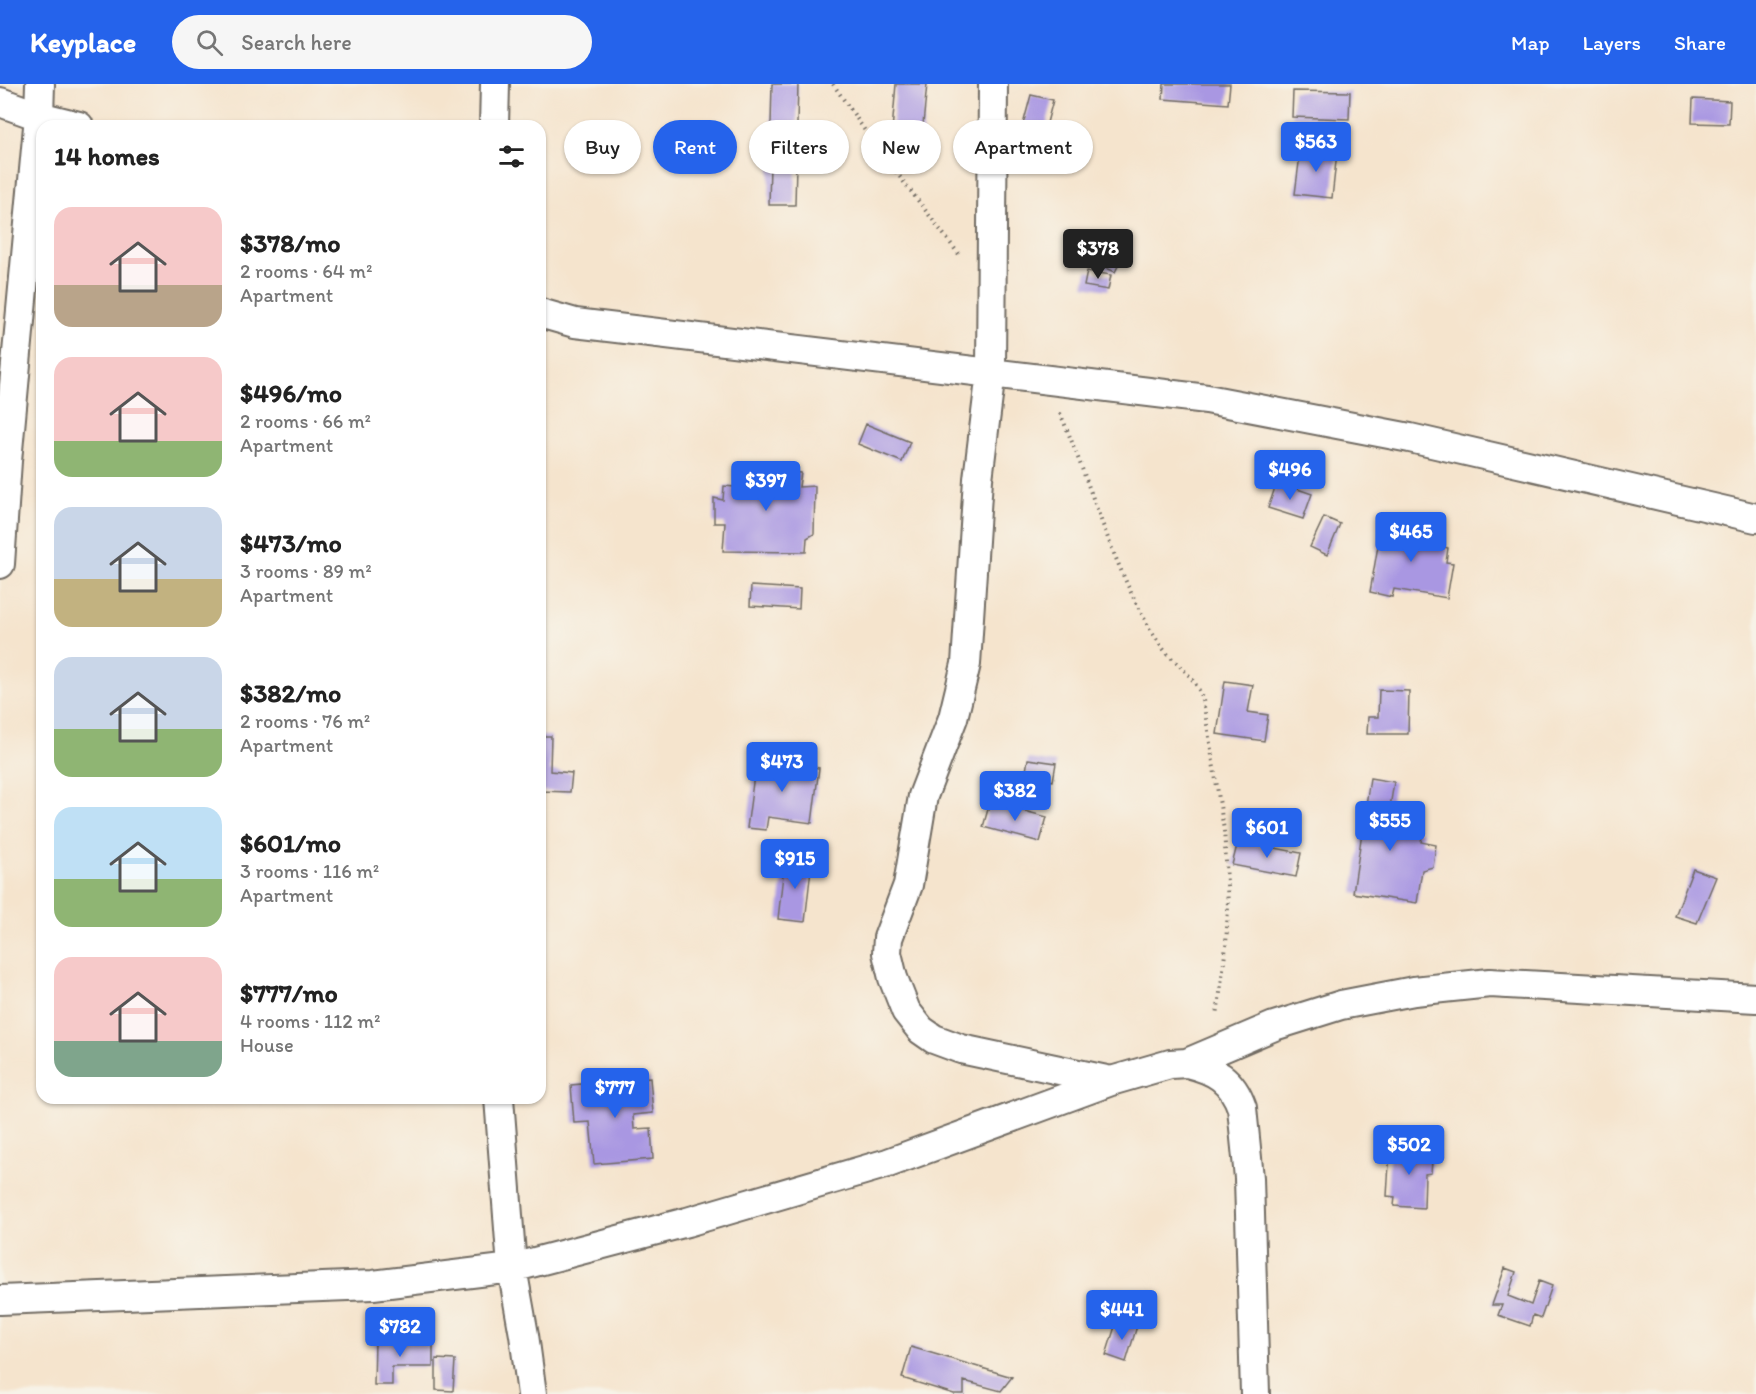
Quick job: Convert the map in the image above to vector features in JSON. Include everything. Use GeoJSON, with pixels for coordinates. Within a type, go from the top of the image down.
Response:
{"type":"FeatureCollection","features":[{"type":"Feature","properties":{"kind":"street"},"geometry":{"type":"LineString","coordinates":[[39,120],[40,84]]}},
{"type":"Feature","properties":{"kind":"street"},"geometry":{"type":"LineString","coordinates":[[494,120],[495,84]]}},
{"type":"Feature","properties":{"kind":"street"},"geometry":{"type":"LineString","coordinates":[[993,84],[991,372],[978,479],[968,639],[963,682],[953,718],[923,796],[908,885],[888,938],[888,961],[906,1011],[921,1030],[934,1039],[961,1049],[1111,1081]]}},
{"type":"Feature","properties":{"kind":"street"},"geometry":{"type":"LineString","coordinates":[[0,102],[55,120]]}},
{"type":"Feature","properties":{"kind":"street"},"geometry":{"type":"LineString","coordinates":[[0,564],[7,461],[36,148]]}},
{"type":"Feature","properties":{"kind":"street"},"geometry":{"type":"LineString","coordinates":[[546,315],[575,323],[1206,399],[1410,438],[1756,518]]}},
{"type":"Feature","properties":{"kind":"street"},"geometry":{"type":"LineString","coordinates":[[0,1300],[373,1285],[512,1268],[687,1222],[888,1163],[1111,1081],[1199,1058],[1274,1026],[1341,1005],[1414,991],[1490,983],[1756,998]]}},
{"type":"Feature","properties":{"kind":"street"},"geometry":{"type":"LineString","coordinates":[[1199,1058],[1223,1078],[1238,1098],[1242,1108],[1249,1178],[1255,1394]]}},
{"type":"Feature","properties":{"kind":"street"},"geometry":{"type":"LineString","coordinates":[[499,1104],[512,1268],[532,1394]]}},
{"type":"Feature","properties":{"kind":"path"},"geometry":{"type":"LineString","coordinates":[[833,84],[868,135],[962,257]]}},
{"type":"Feature","properties":{"kind":"path"},"geometry":{"type":"LineString","coordinates":[[1045,379],[1074,446],[1093,502],[1127,585],[1156,639],[1193,678],[1203,700],[1224,830],[1228,907],[1223,980],[1199,1058]]}},
{"type":"Feature","properties":{"kind":"building"},"geometry":{"type":"Polygon","coordinates":[[[772,84],[798,84],[797,120],[771,120],[772,84]]]}},
{"type":"Feature","properties":{"kind":"building"},"geometry":{"type":"Polygon","coordinates":[[[896,84],[927,84],[923,120],[893,120],[896,84]]]}},
{"type":"Feature","properties":{"kind":"building"},"geometry":{"type":"Polygon","coordinates":[[[1164,84],[1230,84],[1228,104],[1163,99],[1164,84]]]}},
{"type":"Feature","properties":{"kind":"building"},"geometry":{"type":"Polygon","coordinates":[[[1293,91],[1350,92],[1349,119],[1292,117],[1293,91]]]}},
{"type":"Feature","properties":{"kind":"building"},"geometry":{"type":"Polygon","coordinates":[[[1031,95],[1053,100],[1048,120],[1024,120],[1031,95]]]}},
{"type":"Feature","properties":{"kind":"building"},"geometry":{"type":"Polygon","coordinates":[[[1693,99],[1730,101],[1729,124],[1692,123],[1693,99]]]}},
{"type":"Feature","properties":{"kind":"building"},"geometry":{"type":"Polygon","coordinates":[[[1301,147],[1337,152],[1332,198],[1295,194],[1301,147]]]}},
{"type":"Feature","properties":{"kind":"building"},"geometry":{"type":"Polygon","coordinates":[[[770,174],[796,174],[795,205],[769,205],[770,174]]]}},
{"type":"Feature","properties":{"kind":"building"},"geometry":{"type":"Polygon","coordinates":[[[1108,249],[1123,256],[1115,272],[1100,265],[1108,249]]]}},
{"type":"Feature","properties":{"kind":"building"},"geometry":{"type":"Polygon","coordinates":[[[1087,271],[1111,275],[1108,290],[1084,286],[1087,271]]]}},
{"type":"Feature","properties":{"kind":"building"},"geometry":{"type":"Polygon","coordinates":[[[866,424],[910,442],[902,462],[858,444],[866,424]]]}},
{"type":"Feature","properties":{"kind":"building"},"geometry":{"type":"Polygon","coordinates":[[[735,469],[801,473],[799,487],[815,486],[814,534],[807,538],[806,552],[723,551],[725,523],[714,523],[714,498],[723,500],[724,486],[735,487],[735,469]]]}},
{"type":"Feature","properties":{"kind":"building"},"geometry":{"type":"Polygon","coordinates":[[[1277,482],[1312,494],[1303,519],[1268,508],[1277,482]]]}},
{"type":"Feature","properties":{"kind":"building"},"geometry":{"type":"Polygon","coordinates":[[[1324,517],[1340,524],[1327,555],[1310,547],[1324,517]]]}},
{"type":"Feature","properties":{"kind":"building"},"geometry":{"type":"Polygon","coordinates":[[[1396,523],[1438,530],[1436,545],[1448,548],[1446,562],[1453,563],[1447,598],[1394,589],[1392,597],[1370,592],[1380,534],[1394,536],[1396,523]]]}},
{"type":"Feature","properties":{"kind":"building"},"geometry":{"type":"Polygon","coordinates":[[[751,586],[800,589],[799,609],[750,606],[751,586]]]}},
{"type":"Feature","properties":{"kind":"building"},"geometry":{"type":"Polygon","coordinates":[[[1225,681],[1253,685],[1248,712],[1268,715],[1264,741],[1217,734],[1225,681]]]}},
{"type":"Feature","properties":{"kind":"building"},"geometry":{"type":"Polygon","coordinates":[[[1379,690],[1409,691],[1408,734],[1367,734],[1368,717],[1378,717],[1379,690]]]}},
{"type":"Feature","properties":{"kind":"building"},"geometry":{"type":"Polygon","coordinates":[[[546,736],[551,736],[550,771],[572,773],[570,792],[546,791],[546,736]]]}},
{"type":"Feature","properties":{"kind":"building"},"geometry":{"type":"Polygon","coordinates":[[[1028,759],[1056,763],[1053,781],[1025,777],[1028,759]]]}},
{"type":"Feature","properties":{"kind":"building"},"geometry":{"type":"Polygon","coordinates":[[[756,760],[819,768],[812,823],[768,817],[766,830],[747,828],[756,760]]]}},
{"type":"Feature","properties":{"kind":"building"},"geometry":{"type":"Polygon","coordinates":[[[1370,778],[1394,782],[1387,826],[1423,832],[1421,842],[1436,845],[1433,867],[1422,870],[1417,903],[1353,893],[1370,778]]]}},
{"type":"Feature","properties":{"kind":"building"},"geometry":{"type":"Polygon","coordinates":[[[990,802],[1047,817],[1040,842],[983,827],[990,802]]]}},
{"type":"Feature","properties":{"kind":"building"},"geometry":{"type":"Polygon","coordinates":[[[1238,841],[1301,853],[1296,877],[1232,865],[1238,841]]]}},
{"type":"Feature","properties":{"kind":"building"},"geometry":{"type":"Polygon","coordinates":[[[785,857],[812,860],[805,922],[778,919],[785,857]]]}},
{"type":"Feature","properties":{"kind":"building"},"geometry":{"type":"Polygon","coordinates":[[[1693,869],[1716,877],[1697,923],[1675,916],[1693,869]]]}},
{"type":"Feature","properties":{"kind":"building"},"geometry":{"type":"Polygon","coordinates":[[[650,1078],[653,1113],[633,1115],[634,1129],[651,1128],[653,1159],[594,1164],[590,1122],[574,1123],[571,1085],[650,1078]]]}},
{"type":"Feature","properties":{"kind":"building"},"geometry":{"type":"Polygon","coordinates":[[[1390,1147],[1433,1150],[1431,1173],[1425,1174],[1424,1208],[1394,1206],[1395,1197],[1387,1196],[1390,1147]]]}},
{"type":"Feature","properties":{"kind":"building"},"geometry":{"type":"Polygon","coordinates":[[[1505,1268],[1516,1272],[1508,1296],[1531,1305],[1539,1281],[1552,1286],[1541,1318],[1533,1315],[1530,1326],[1498,1315],[1502,1305],[1492,1305],[1505,1268]]]}},
{"type":"Feature","properties":{"kind":"building"},"geometry":{"type":"Polygon","coordinates":[[[1117,1320],[1137,1326],[1126,1362],[1106,1355],[1117,1320]]]}},
{"type":"Feature","properties":{"kind":"building"},"geometry":{"type":"Polygon","coordinates":[[[375,1341],[433,1341],[433,1367],[392,1367],[392,1385],[374,1385],[375,1341]]]}},
{"type":"Feature","properties":{"kind":"building"},"geometry":{"type":"Polygon","coordinates":[[[911,1347],[1012,1377],[1001,1391],[964,1381],[964,1394],[954,1394],[902,1378],[911,1347]]]}},
{"type":"Feature","properties":{"kind":"building"},"geometry":{"type":"Polygon","coordinates":[[[436,1359],[455,1360],[453,1391],[436,1390],[436,1359]]]}}]}
